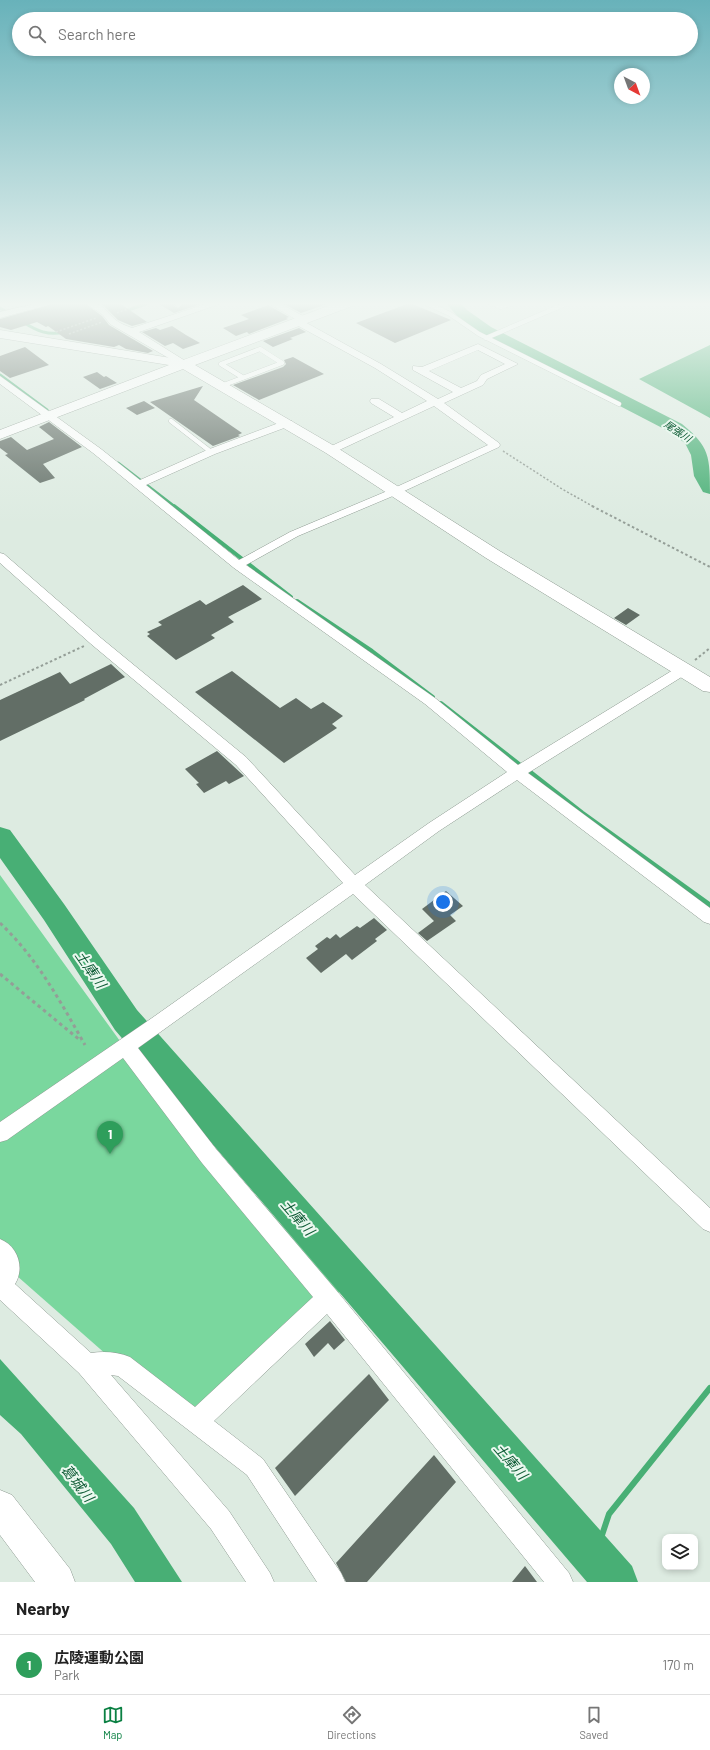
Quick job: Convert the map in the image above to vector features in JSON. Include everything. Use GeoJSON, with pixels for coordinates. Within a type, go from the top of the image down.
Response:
{"type":"FeatureCollection","features":[{"type":"Feature","properties":{"kind":"street"},"geometry":{"type":"LineString","coordinates":[[0,435],[154,376]]}},
{"type":"Feature","properties":{"kind":"street"},"geometry":{"type":"LineString","coordinates":[[204,376],[331,450],[492,554],[710,686]]}},
{"type":"Feature","properties":{"kind":"street"},"geometry":{"type":"LineString","coordinates":[[243,562],[294,534],[396,491],[495,445],[435,402],[394,376]]}},
{"type":"Feature","properties":{"kind":"street"},"geometry":{"type":"LineString","coordinates":[[430,376],[461,392]]}},
{"type":"Feature","properties":{"kind":"street"},"geometry":{"type":"LineString","coordinates":[[331,450],[480,383],[487,376]]}},
{"type":"Feature","properties":{"kind":"street"},"geometry":{"type":"LineString","coordinates":[[0,379],[142,483],[166,505],[430,701],[483,743],[517,773],[708,913]]}},
{"type":"Feature","properties":{"kind":"street"},"geometry":{"type":"LineString","coordinates":[[375,401],[402,417]]}},
{"type":"Feature","properties":{"kind":"street"},"geometry":{"type":"LineString","coordinates":[[142,483],[211,452],[288,424]]}},
{"type":"Feature","properties":{"kind":"street"},"geometry":{"type":"LineString","coordinates":[[0,557],[96,641],[241,761],[353,884],[710,1222]]}},
{"type":"Feature","properties":{"kind":"street"},"geometry":{"type":"LineString","coordinates":[[0,1133],[158,1024],[434,827],[517,773],[683,670]]}},
{"type":"Feature","properties":{"kind":"street"},"geometry":{"type":"LineString","coordinates":[[125,1046],[208,1156],[328,1298],[560,1582]]}},
{"type":"Feature","properties":{"kind":"street"},"geometry":{"type":"LineString","coordinates":[[0,1249],[8,1259],[3,1278],[87,1365],[220,1520],[261,1582]]}},
{"type":"Feature","properties":{"kind":"street"},"geometry":{"type":"LineString","coordinates":[[196,1422],[328,1298]]}},
{"type":"Feature","properties":{"kind":"street"},"geometry":{"type":"LineString","coordinates":[[87,1365],[99,1363],[122,1366],[255,1467],[332,1582]]}},
{"type":"Feature","properties":{"kind":"street"},"geometry":{"type":"LineString","coordinates":[[0,1507],[57,1582]]}},
{"type":"Feature","properties":{"kind":"lane"},"geometry":{"type":"LineString","coordinates":[[221,386],[245,376]]}},
{"type":"Feature","properties":{"kind":"lane"},"geometry":{"type":"LineString","coordinates":[[564,376],[619,404]]}},
{"type":"Feature","properties":{"kind":"lane"},"geometry":{"type":"LineString","coordinates":[[171,421],[211,452]]}},
{"type":"Feature","properties":{"kind":"path"},"geometry":{"type":"LineString","coordinates":[[495,445],[562,489],[603,512],[710,567]]}},
{"type":"Feature","properties":{"kind":"path"},"geometry":{"type":"LineString","coordinates":[[0,685],[96,641]]}},
{"type":"Feature","properties":{"kind":"path"},"geometry":{"type":"LineString","coordinates":[[683,670],[710,648]]}},
{"type":"Feature","properties":{"kind":"path"},"geometry":{"type":"LineString","coordinates":[[0,922],[16,936],[49,984],[85,1045]]}},
{"type":"Feature","properties":{"kind":"path"},"geometry":{"type":"LineString","coordinates":[[0,974],[85,1045],[101,1062]]}},
{"type":"Feature","properties":{"kind":"shaded area"},"geometry":{"type":"Polygon","coordinates":[[[0,875],[125,1048],[340,1291],[199,1436],[0,1261],[0,875]]]}},
{"type":"Feature","properties":{"kind":"water"},"geometry":{"type":"Polygon","coordinates":[[[646,376],[710,376],[710,418],[639,379],[646,376]]]}},
{"type":"Feature","properties":{"kind":"water","name":"葛城川"},"geometry":{"type":"Polygon","coordinates":[[[0,1359],[134,1508],[182,1582],[135,1582],[111,1544],[21,1434],[0,1415],[0,1359]]]}},
{"type":"Feature","properties":{"kind":"building"},"geometry":{"type":"Polygon","coordinates":[[[7,376],[17,376],[10,378],[7,376]]]}},
{"type":"Feature","properties":{"kind":"building"},"geometry":{"type":"Polygon","coordinates":[[[106,376],[117,383],[100,389],[83,377],[106,376]]]}},
{"type":"Feature","properties":{"kind":"building"},"geometry":{"type":"Polygon","coordinates":[[[258,376],[319,376],[259,400],[233,385],[258,376]]]}},
{"type":"Feature","properties":{"kind":"building"},"geometry":{"type":"Polygon","coordinates":[[[203,386],[194,400],[242,433],[238,435],[240,436],[213,446],[150,402],[203,386]]]}},
{"type":"Feature","properties":{"kind":"building"},"geometry":{"type":"Polygon","coordinates":[[[144,401],[155,408],[137,415],[126,408],[144,401]]]}},
{"type":"Feature","properties":{"kind":"building"},"geometry":{"type":"Polygon","coordinates":[[[49,422],[82,447],[43,464],[55,478],[40,483],[5,455],[8,454],[0,448],[0,441],[11,437],[27,450],[54,439],[39,427],[49,422]]]}},
{"type":"Feature","properties":{"kind":"building"},"geometry":{"type":"Polygon","coordinates":[[[243,585],[262,599],[228,617],[234,622],[211,635],[215,638],[176,660],[147,636],[150,634],[147,632],[162,625],[158,622],[200,600],[206,605],[243,585]]]}},
{"type":"Feature","properties":{"kind":"building"},"geometry":{"type":"Polygon","coordinates":[[[628,608],[640,615],[626,625],[614,618],[628,608]]]}},
{"type":"Feature","properties":{"kind":"building"},"geometry":{"type":"Polygon","coordinates":[[[111,664],[125,677],[84,699],[85,700],[0,741],[0,700],[60,672],[70,684],[111,664]]]}},
{"type":"Feature","properties":{"kind":"building"},"geometry":{"type":"Polygon","coordinates":[[[232,671],[280,708],[296,698],[311,709],[323,702],[343,716],[332,724],[337,728],[284,763],[195,692],[232,671]]]}},
{"type":"Feature","properties":{"kind":"building"},"geometry":{"type":"Polygon","coordinates":[[[217,751],[244,776],[229,784],[226,781],[204,793],[196,784],[199,783],[185,769],[217,751]]]}},
{"type":"Feature","properties":{"kind":"building"},"geometry":{"type":"Polygon","coordinates":[[[446,891],[463,906],[450,915],[456,921],[427,941],[418,933],[434,921],[422,909],[446,891]]]}},
{"type":"Feature","properties":{"kind":"building"},"geometry":{"type":"Polygon","coordinates":[[[374,918],[387,930],[375,939],[377,941],[352,960],[346,954],[321,973],[306,958],[318,949],[315,946],[327,937],[330,939],[336,934],[340,938],[357,926],[360,928],[374,918]]]}},
{"type":"Feature","properties":{"kind":"building"},"geometry":{"type":"Polygon","coordinates":[[[330,1321],[345,1340],[334,1350],[328,1343],[314,1357],[305,1344],[330,1321]]]}},
{"type":"Feature","properties":{"kind":"building"},"geometry":{"type":"Polygon","coordinates":[[[369,1374],[389,1400],[295,1496],[275,1468],[369,1374]]]}},
{"type":"Feature","properties":{"kind":"building"},"geometry":{"type":"Polygon","coordinates":[[[434,1455],[456,1482],[367,1582],[346,1582],[336,1563],[434,1455]]]}},
{"type":"Feature","properties":{"kind":"building"},"geometry":{"type":"Polygon","coordinates":[[[525,1566],[537,1582],[512,1582],[525,1566]]]}},
{"type":"Feature","properties":{"kind":"waterway"},"geometry":{"type":"LineString","coordinates":[[1,376],[47,410]]}},
{"type":"Feature","properties":{"kind":"waterway","name":"尾張川"},"geometry":{"type":"LineString","coordinates":[[574,376],[676,428],[693,440],[700,455],[703,476],[710,488]]}},
{"type":"Feature","properties":{"kind":"waterway"},"geometry":{"type":"LineString","coordinates":[[118,463],[175,507]]}},
{"type":"Feature","properties":{"kind":"waterway"},"geometry":{"type":"LineString","coordinates":[[174,506],[291,597]]}},
{"type":"Feature","properties":{"kind":"waterway"},"geometry":{"type":"LineString","coordinates":[[297,601],[372,651],[433,697]]}},
{"type":"Feature","properties":{"kind":"waterway"},"geometry":{"type":"LineString","coordinates":[[441,703],[532,774]]}},
{"type":"Feature","properties":{"kind":"waterway"},"geometry":{"type":"LineString","coordinates":[[531,773],[582,813],[710,905]]}},
{"type":"Feature","properties":{"kind":"waterway","name":"土庫川"},"geometry":{"type":"LineString","coordinates":[[0,837],[54,912],[126,1020],[616,1582]]}},
{"type":"Feature","properties":{"kind":"waterway"},"geometry":{"type":"LineString","coordinates":[[611,1576],[600,1541],[609,1514],[710,1388]]}},
{"type":"Feature","properties":{"kind":"place","name":"広陵運動公園"},"geometry":{"type":"Point","coordinates":[110,1154]}}]}
